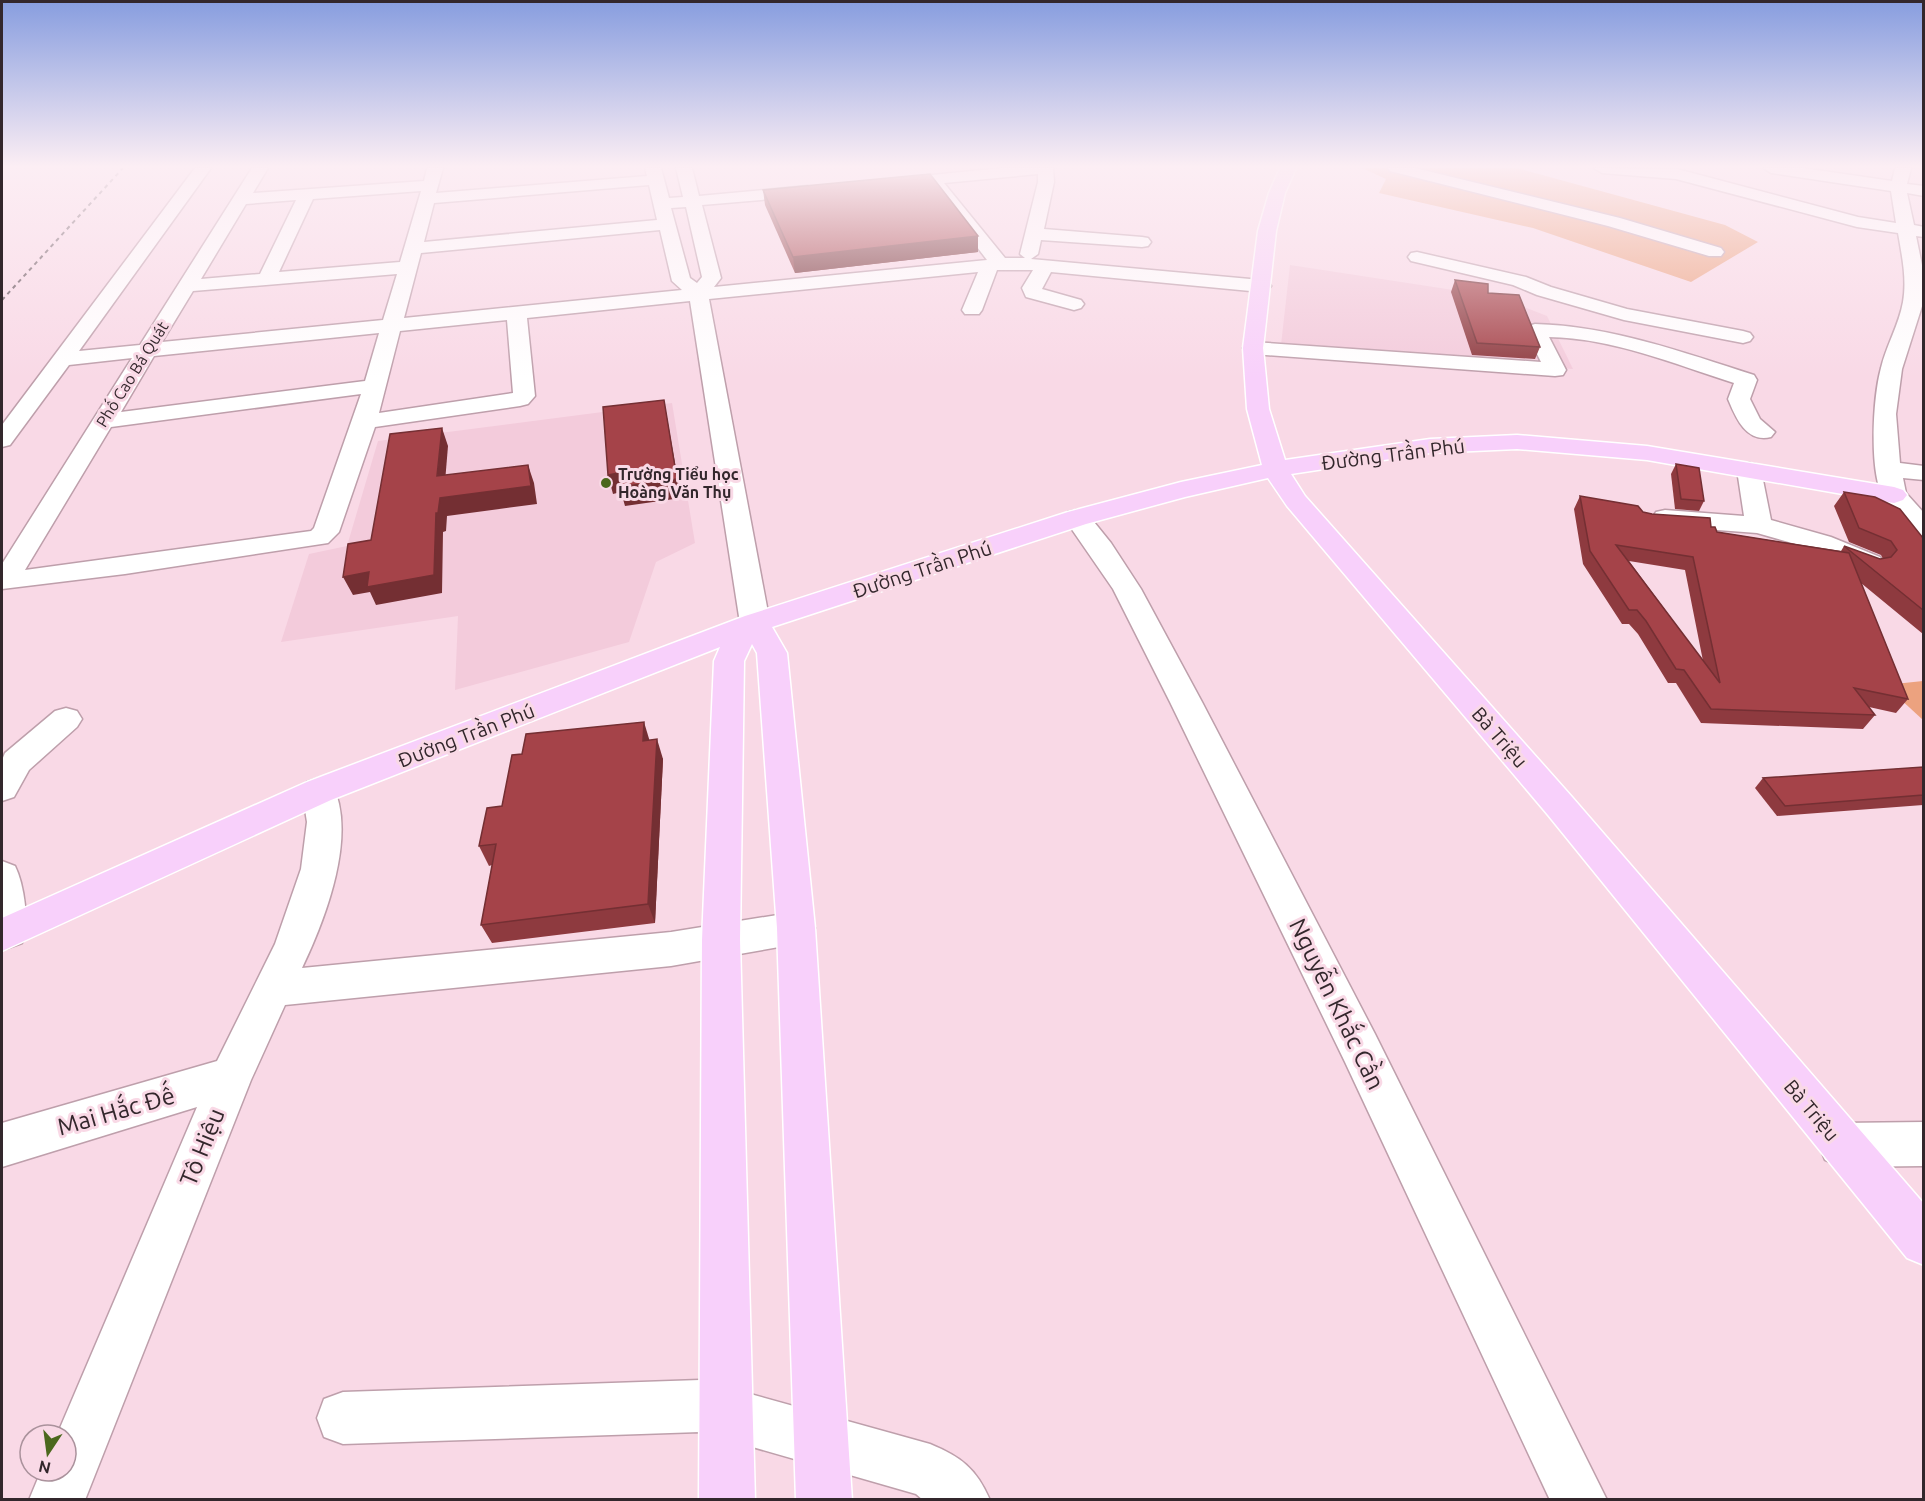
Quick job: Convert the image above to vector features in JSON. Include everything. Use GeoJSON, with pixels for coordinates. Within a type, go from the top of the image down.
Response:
{"type":"FeatureCollection","features":[{"type":"Feature","properties":{"kind":"main road","name":"Bà Triệu"},"geometry":{"type":"LineString","coordinates":[[1267,238],[1253,348],[1258,409],[1275,469],[1296,501],[1560,806],[1923,1241]]}},
{"type":"Feature","properties":{"kind":"main road","name":"Đường Trần Phú"},"geometry":{"type":"LineString","coordinates":[[5,934],[319,791],[755,623],[1077,518],[1181,490],[1275,469],[1430,446],[1517,442],[1647,453],[1749,470],[1891,482]]}},
{"type":"Feature","properties":{"kind":"main road"},"geometry":{"type":"LineString","coordinates":[[728,1500],[721,940],[729,661],[738,640],[755,623],[772,653],[796,928],[824,1500]]}},
{"type":"Feature","properties":{"kind":"street"},"geometry":{"type":"LineString","coordinates":[[2,440],[151,238]]}},
{"type":"Feature","properties":{"kind":"street","name":"Phố Cao Bá Quát"},"geometry":{"type":"LineString","coordinates":[[3,581],[217,238]]}},
{"type":"Feature","properties":{"kind":"street"},"geometry":{"type":"LineString","coordinates":[[267,279],[287,238]]}},
{"type":"Feature","properties":{"kind":"street"},"geometry":{"type":"LineString","coordinates":[[3,581],[125,567],[319,537],[326,532],[365,422],[416,238]]}},
{"type":"Feature","properties":{"kind":"street"},"geometry":{"type":"LineString","coordinates":[[187,286],[267,279],[411,258],[522,238]]}},
{"type":"Feature","properties":{"kind":"street"},"geometry":{"type":"LineString","coordinates":[[670,238],[681,281],[698,293],[755,623]]}},
{"type":"Feature","properties":{"kind":"street"},"geometry":{"type":"LineString","coordinates":[[698,293],[712,278],[703,238]]}},
{"type":"Feature","properties":{"kind":"street"},"geometry":{"type":"LineString","coordinates":[[977,238],[995,264]]}},
{"type":"Feature","properties":{"kind":"street"},"geometry":{"type":"LineString","coordinates":[[1034,238],[1036,265],[1033,293],[1074,304]]}},
{"type":"Feature","properties":{"kind":"street"},"geometry":{"type":"LineString","coordinates":[[1089,238],[1142,242]]}},
{"type":"Feature","properties":{"kind":"street"},"geometry":{"type":"LineString","coordinates":[[1668,238],[1715,252]]}},
{"type":"Feature","properties":{"kind":"street"},"geometry":{"type":"LineString","coordinates":[[1914,238],[1912,303],[1890,369],[1885,414],[1891,482],[1923,530]]}},
{"type":"Feature","properties":{"kind":"street"},"geometry":{"type":"LineString","coordinates":[[673,248],[705,245]]}},
{"type":"Feature","properties":{"kind":"street"},"geometry":{"type":"LineString","coordinates":[[1417,256],[1519,281],[1544,291],[1624,314],[1743,337]]}},
{"type":"Feature","properties":{"kind":"street"},"geometry":{"type":"LineString","coordinates":[[62,359],[995,264],[1036,265],[1261,286]]}},
{"type":"Feature","properties":{"kind":"street"},"geometry":{"type":"LineString","coordinates":[[972,310],[995,264]]}},
{"type":"Feature","properties":{"kind":"street"},"geometry":{"type":"LineString","coordinates":[[1253,348],[1555,370],[1535,330],[1537,299],[1544,291]]}},
{"type":"Feature","properties":{"kind":"street"},"geometry":{"type":"LineString","coordinates":[[365,422],[520,399],[524,396],[516,312]]}},
{"type":"Feature","properties":{"kind":"street"},"geometry":{"type":"LineString","coordinates":[[1535,330],[1570,331],[1647,348],[1746,380],[1739,399],[1750,423],[1763,432]]}},
{"type":"Feature","properties":{"kind":"street"},"geometry":{"type":"LineString","coordinates":[[103,421],[375,386]]}},
{"type":"Feature","properties":{"kind":"street"},"geometry":{"type":"LineString","coordinates":[[1749,470],[1759,525]]}},
{"type":"Feature","properties":{"kind":"street"},"geometry":{"type":"LineString","coordinates":[[1891,482],[1923,473]]}},
{"type":"Feature","properties":{"kind":"street"},"geometry":{"type":"LineString","coordinates":[[1645,517],[1759,525],[1822,543],[1870,563]]}},
{"type":"Feature","properties":{"kind":"street","name":"Nguyễn Khắc Cần"},"geometry":{"type":"LineString","coordinates":[[1077,518],[1101,549],[1126,589],[1186,702],[1365,1059],[1579,1500]]}},
{"type":"Feature","properties":{"kind":"street"},"geometry":{"type":"LineString","coordinates":[[2,789],[17,762],[66,719]]}},
{"type":"Feature","properties":{"kind":"street","name":"Tô Hiệu"},"geometry":{"type":"LineString","coordinates":[[57,1500],[231,1077],[294,944],[319,869],[325,822],[319,791]]}},
{"type":"Feature","properties":{"kind":"street"},"geometry":{"type":"LineString","coordinates":[[2,876],[5,934]]}},
{"type":"Feature","properties":{"kind":"street"},"geometry":{"type":"LineString","coordinates":[[272,989],[671,949],[796,928]]}},
{"type":"Feature","properties":{"kind":"street","name":"Mai Hắc Đế"},"geometry":{"type":"LineString","coordinates":[[2,1145],[231,1077]]}},
{"type":"Feature","properties":{"kind":"street"},"geometry":{"type":"LineString","coordinates":[[1841,1145],[1923,1144]]}},
{"type":"Feature","properties":{"kind":"street"},"geometry":{"type":"LineString","coordinates":[[343,1418],[700,1406],[930,1471],[952,1487],[962,1500]]}},
{"type":"Feature","properties":{"kind":"shaded area"},"geometry":{"type":"Polygon","coordinates":[[[1562,238],[1750,238],[1758,242],[1691,282],[1562,238]]]}},
{"type":"Feature","properties":{"kind":"shaded area"},"geometry":{"type":"Polygon","coordinates":[[[1290,265],[1499,297],[1547,316],[1573,369],[1281,345],[1290,265]]]}},
{"type":"Feature","properties":{"kind":"shaded area"},"geometry":{"type":"Polygon","coordinates":[[[672,403],[695,543],[656,562],[629,642],[455,690],[458,616],[281,642],[309,554],[347,546],[378,441],[672,403]]]}},
{"type":"Feature","properties":{"kind":"shaded area"},"geometry":{"type":"Polygon","coordinates":[[[1923,681],[1923,720],[1885,685],[1923,681]]]}},
{"type":"Feature","properties":{"kind":"building"},"geometry":{"type":"Polygon","coordinates":[[[785,238],[960,238],[793,257],[785,238]]]}},
{"type":"Feature","properties":{"kind":"building"},"geometry":{"type":"Polygon","coordinates":[[[1455,280],[1488,284],[1488,293],[1519,295],[1540,347],[1477,343],[1455,280]]]}},
{"type":"Feature","properties":{"kind":"building"},"geometry":{"type":"Polygon","coordinates":[[[664,400],[677,479],[620,487],[619,473],[608,475],[603,407],[664,400]]]}},
{"type":"Feature","properties":{"kind":"building"},"geometry":{"type":"Polygon","coordinates":[[[442,428],[437,476],[528,465],[531,486],[440,498],[438,513],[436,513],[434,575],[367,587],[369,572],[343,577],[348,544],[371,540],[390,434],[442,428]]]}},
{"type":"Feature","properties":{"kind":"building"},"geometry":{"type":"Polygon","coordinates":[[[1676,464],[1699,468],[1704,501],[1681,499],[1676,464]]]}},
{"type":"Feature","properties":{"kind":"building"},"geometry":{"type":"Polygon","coordinates":[[[1844,492],[1875,497],[1900,509],[1923,538],[1923,610],[1844,546],[1880,559],[1891,557],[1897,550],[1891,541],[1859,528],[1844,492]]]}},
{"type":"Feature","properties":{"kind":"building"},"geometry":{"type":"Polygon","coordinates":[[[1580,496],[1638,506],[1643,512],[1652,514],[1710,518],[1711,527],[1715,527],[1717,532],[1849,553],[1908,699],[1854,688],[1875,715],[1711,709],[1684,670],[1676,669],[1637,610],[1629,610],[1590,551],[1580,496]],[[1616,545],[1720,683],[1693,557],[1616,545]]]}},
{"type":"Feature","properties":{"kind":"building"},"geometry":{"type":"Polygon","coordinates":[[[644,722],[643,741],[657,739],[648,904],[481,925],[496,844],[479,846],[487,808],[502,806],[512,755],[522,754],[526,734],[644,722]]]}},
{"type":"Feature","properties":{"kind":"building"},"geometry":{"type":"Polygon","coordinates":[[[1923,767],[1923,795],[1785,806],[1763,778],[1923,767]]]}},
{"type":"Feature","properties":{"kind":"railway"},"geometry":{"type":"LineString","coordinates":[[2,300],[59,238]]}},
{"type":"Feature","properties":{"kind":"place","name":"Trường Tiểu học Hoàng Văn Thụ"},"geometry":{"type":"Point","coordinates":[606,483]}}]}
